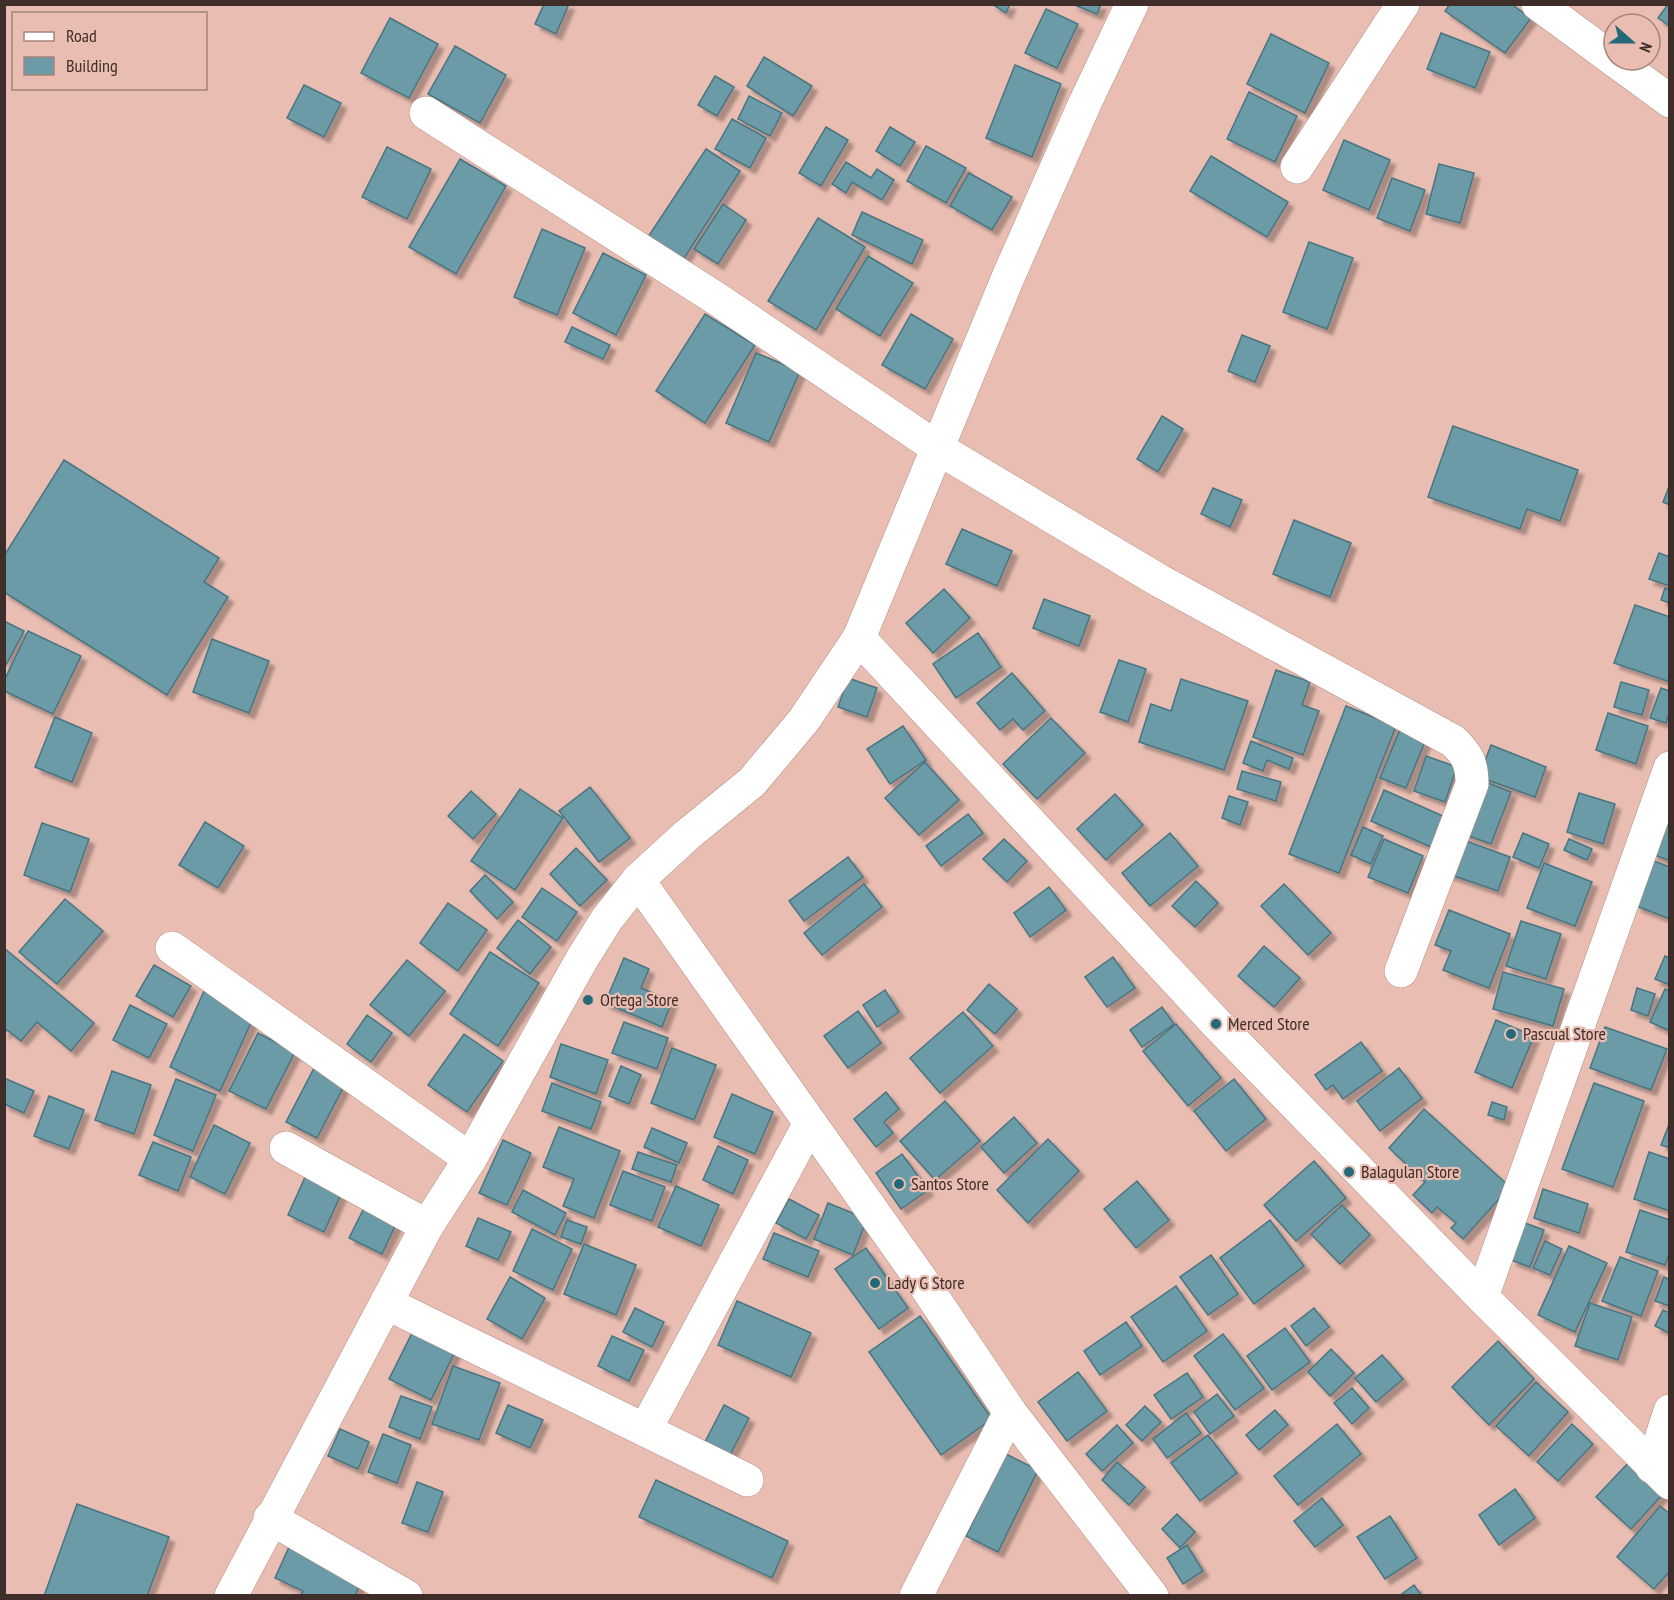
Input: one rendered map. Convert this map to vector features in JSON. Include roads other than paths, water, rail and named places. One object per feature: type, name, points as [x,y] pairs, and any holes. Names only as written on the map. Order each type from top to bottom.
[{"type":"street","points":[[231,1596],[270,1518],[428,1226],[470,1159],[582,959],[607,919],[638,880],[687,835],[752,782],[804,720],[859,638],[1019,254],[1085,103],[1132,4]]},
{"type":"street","points":[[1297,167],[1403,4]]},
{"type":"street","points":[[1538,4],[1602,51]]},
{"type":"street","points":[[1630,72],[1670,101]]},
{"type":"street","points":[[426,113],[717,299],[939,449],[1160,581],[1453,741],[1467,754],[1472,768],[1472,784],[1401,971]]},
{"type":"street","points":[[859,638],[1216,1023],[1482,1297],[1661,1475]]},
{"type":"street","points":[[1482,1297],[1670,768]]},
{"type":"street","points":[[638,880],[920,1278],[1010,1412],[1152,1596]]},
{"type":"street","points":[[172,948],[470,1159]]},
{"type":"street","points":[[645,1430],[810,1123]]},
{"type":"street","points":[[286,1149],[428,1226]]},
{"type":"street","points":[[386,1303],[747,1480]]},
{"type":"street","points":[[1661,1475],[1670,1411]]},
{"type":"street","points":[[916,1596],[1010,1412]]},
{"type":"street","points":[[270,1518],[406,1596]]},
{"type":"place","name":"Ortega Store","points":[[588,1000]]},
{"type":"place","name":"Merced Store","points":[[1216,1024]]},
{"type":"place","name":"Pascual Store","points":[[1511,1034]]},
{"type":"place","name":"Balagulan Store","points":[[1349,1172]]},
{"type":"place","name":"Santos Store","points":[[899,1184]]},
{"type":"place","name":"Lady G Store","points":[[875,1283]]}]
